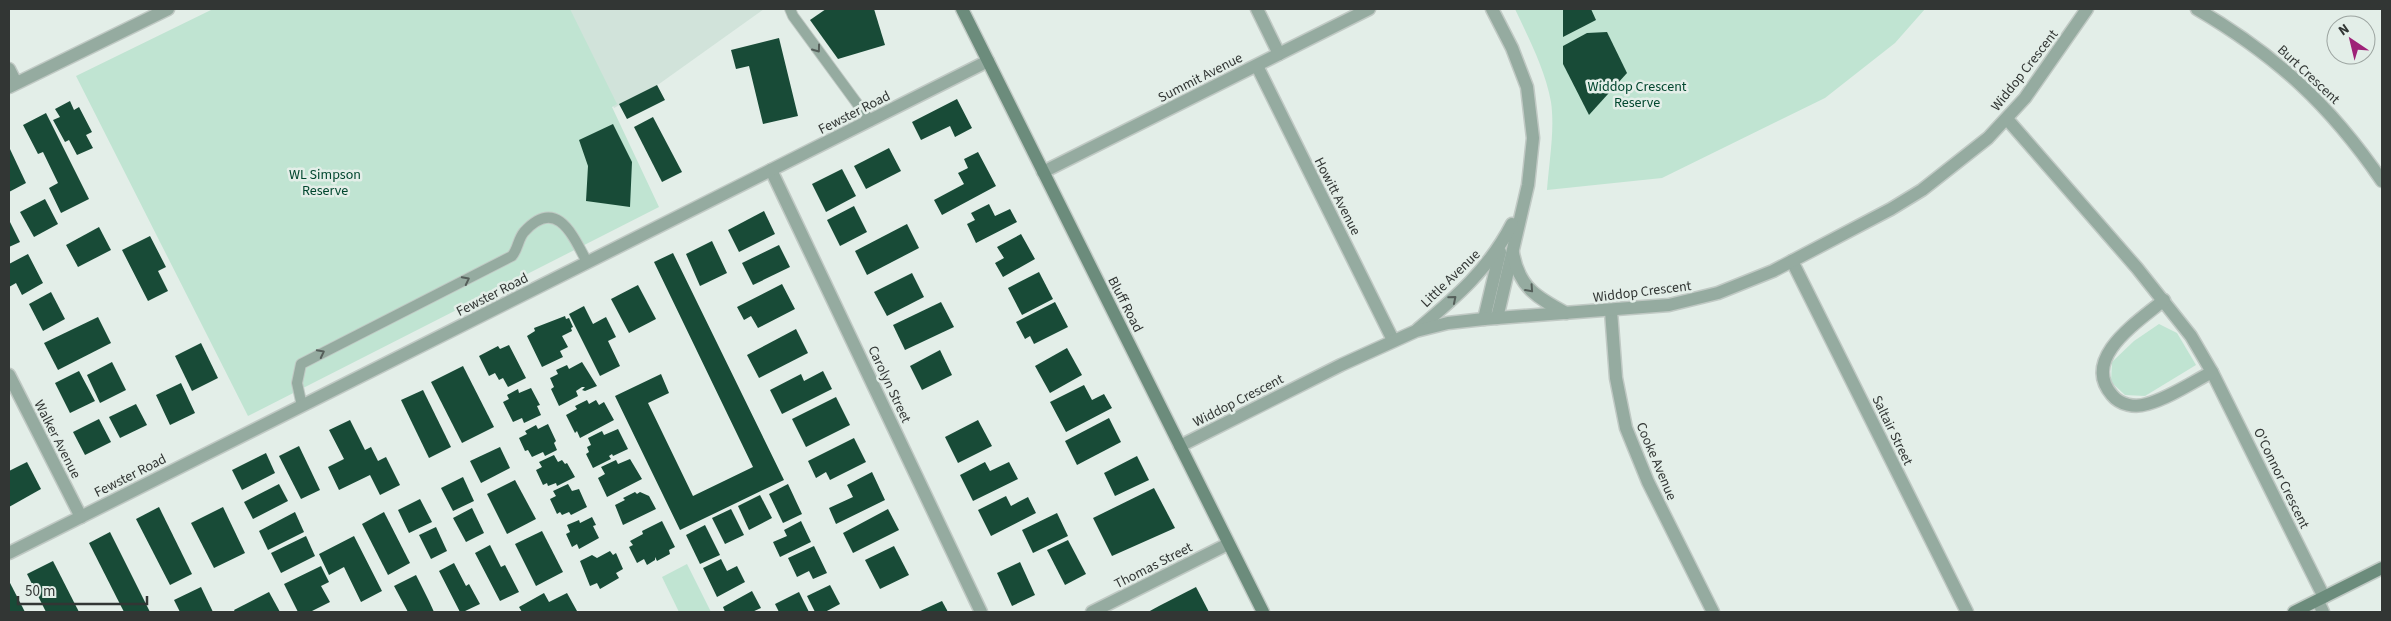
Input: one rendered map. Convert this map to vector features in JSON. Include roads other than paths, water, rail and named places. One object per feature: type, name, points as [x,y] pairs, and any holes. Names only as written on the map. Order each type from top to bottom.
[{"type":"main road","name":"Bluff Road","points":[[962,9],[1262,612]]},
{"type":"main road","points":[[2294,612],[2322,603],[2382,568]]},
{"type":"street","points":[[9,70],[12,85],[168,9]]},
{"type":"street","points":[[1257,9],[1279,54]]},
{"type":"street","name":"Summit Avenue","points":[[1044,172],[1370,9]]},
{"type":"street","name":"Little Avenue","points":[[1484,319],[1522,204],[1532,161],[1532,113],[1527,87],[1521,68],[1492,9]]},
{"type":"street","name":"Widdop Crescent","points":[[1180,446],[1394,340],[1416,331],[1448,323],[1484,319],[1612,311],[1688,302],[1749,282],[1872,220],[1916,194],[1966,155],[2007,119],[2044,73],[2087,9]]},
{"type":"street","name":"Burt Crescent","points":[[2197,9],[2258,48],[2305,87],[2349,135],[2382,181]]},
{"type":"street","name":"Fewster Road","points":[[9,553],[988,61]]},
{"type":"street","name":"Howitt Avenue","points":[[1257,66],[1394,340]]},
{"type":"street","name":"O'Connor Crescent","points":[[2007,119],[2164,300],[2191,336],[2212,372],[2322,603]]},
{"type":"street","name":"Carolyn Street","points":[[772,170],[982,612]]},
{"type":"street","name":"Little Avenue","points":[[1507,247],[1530,292],[1567,314]]},
{"type":"street","name":"Little Avenue","points":[[1497,318],[1507,247]]},
{"type":"street","name":"Little Avenue","points":[[1416,331],[1462,292],[1507,247]]},
{"type":"street","name":"Saltair Street","points":[[1792,261],[1967,612]]},
{"type":"street","points":[[2164,300],[2109,350],[2102,370],[2104,383],[2110,393],[2119,402],[2126,404],[2148,404],[2212,372]]},
{"type":"street","name":"Cooke Avenue","points":[[1612,311],[1617,385],[1626,428],[1648,482],[1713,612]]},
{"type":"street","name":"Walker Avenue","points":[[9,375],[81,517]]},
{"type":"street","name":"Thomas Street","points":[[1092,612],[1228,544]]},
{"type":"lane","points":[[790,9],[793,16],[870,121]]},
{"type":"lane","points":[[302,406],[297,383],[301,364],[512,256],[517,250],[523,233],[539,221],[550,217],[560,220],[568,228],[588,262]]},
{"type":"park label","name":"Widdop Crescent Reserve","points":[[1637,94]]},
{"type":"park label","name":"WL Simpson Reserve","points":[[325,182]]}]
